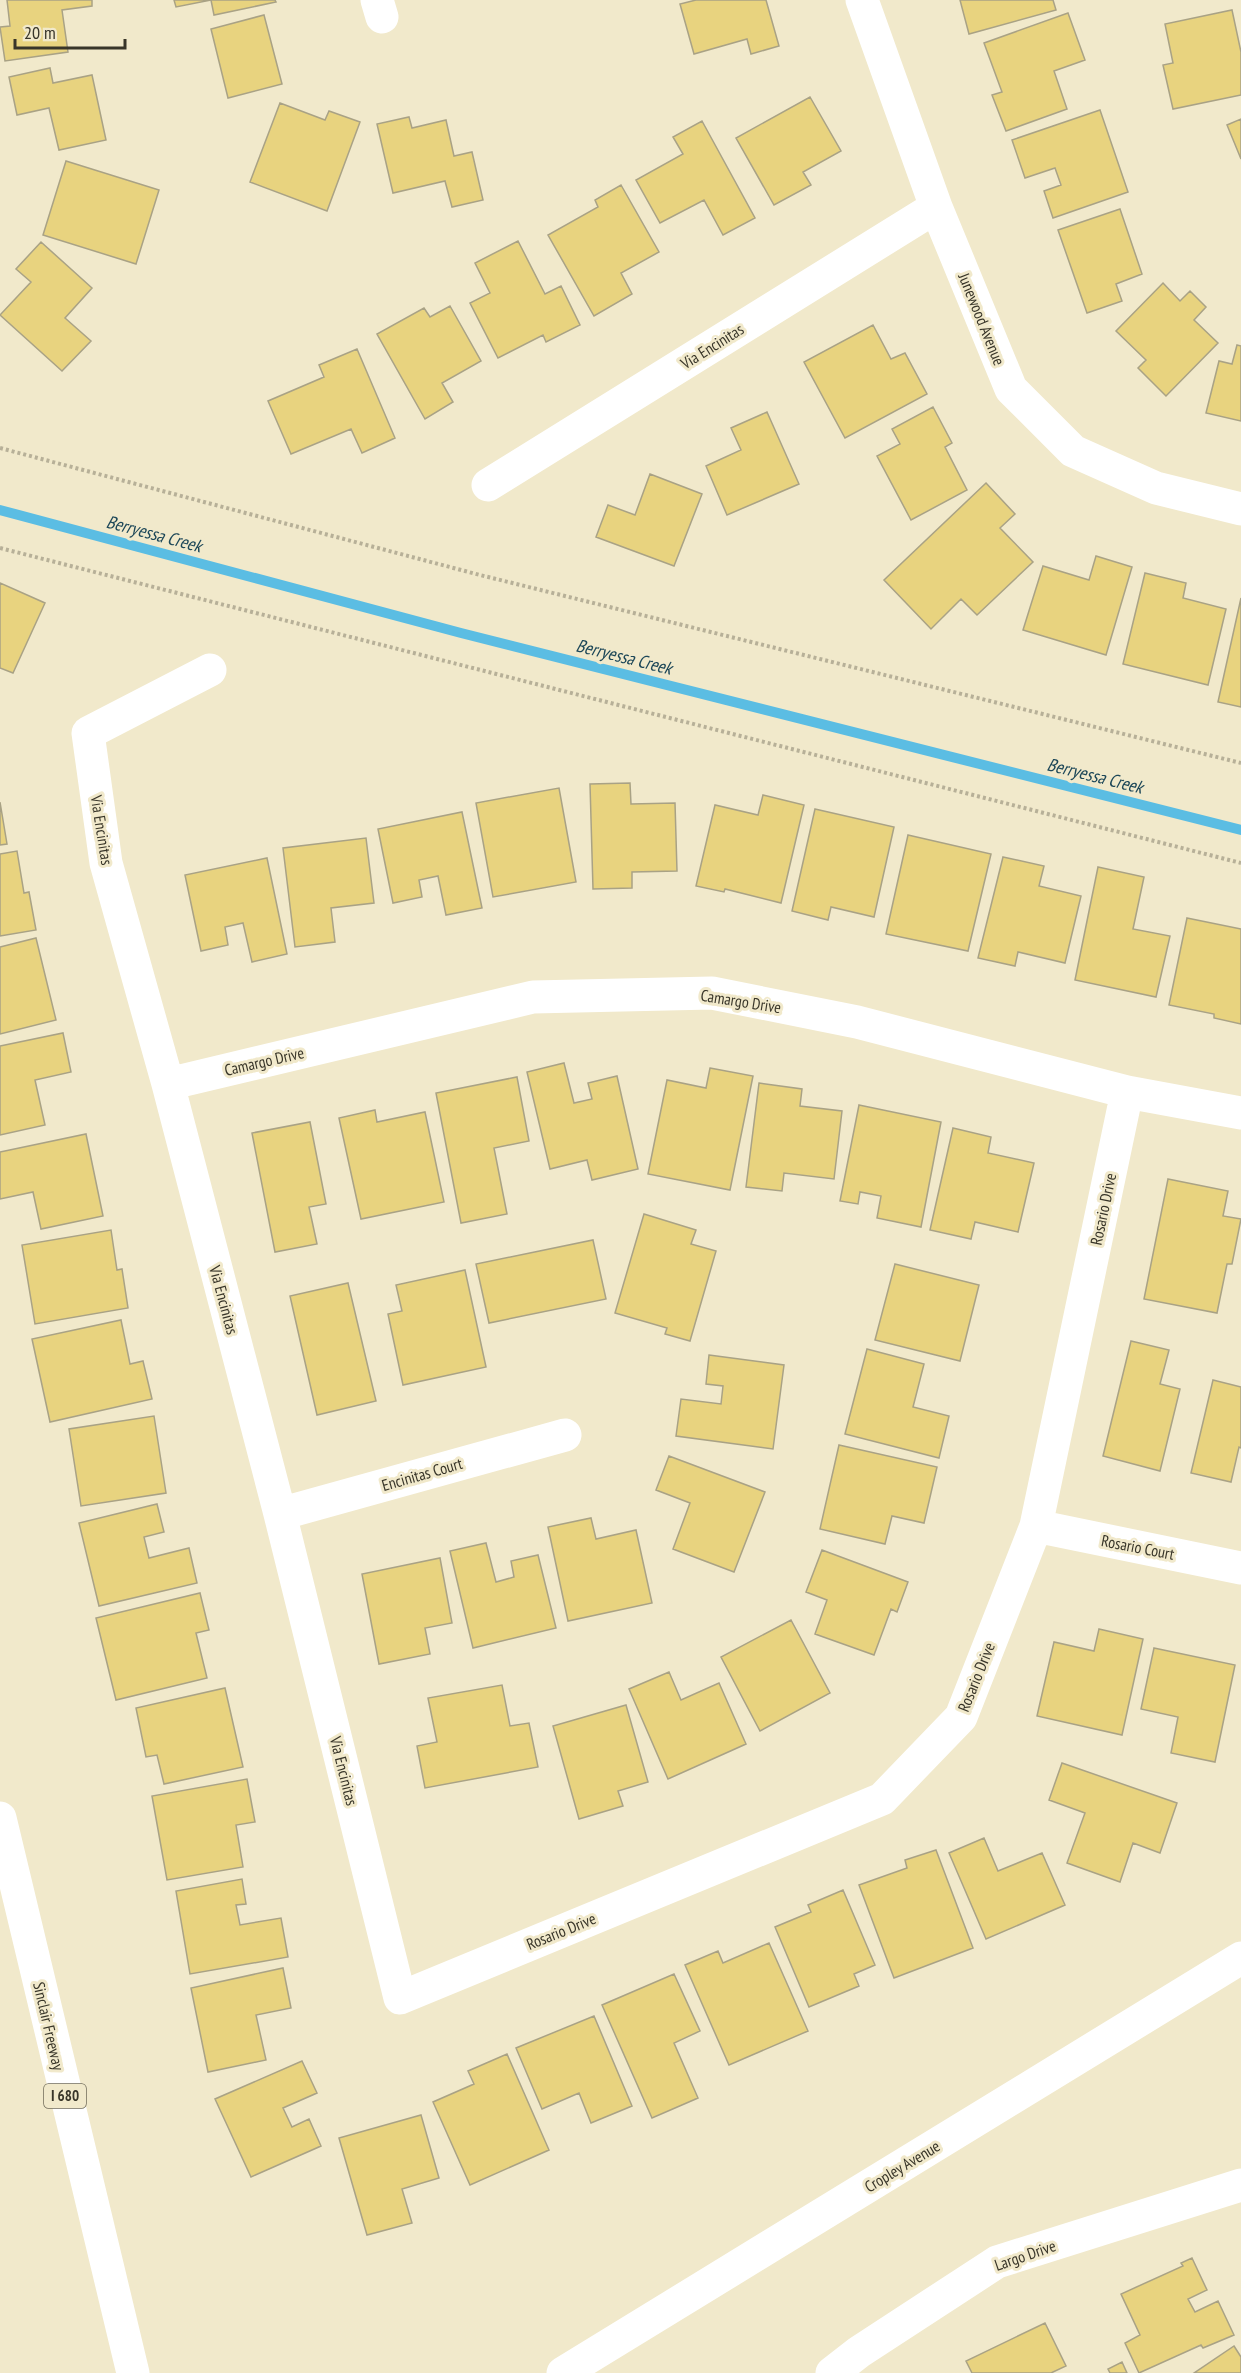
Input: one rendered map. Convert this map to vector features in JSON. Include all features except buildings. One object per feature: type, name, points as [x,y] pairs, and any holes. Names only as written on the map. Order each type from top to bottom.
[{"type":"main road","name":"Junewood Avenue","points":[[862,0],[936,207],[1011,389],[1073,452],[1156,488],[1241,509]]},
{"type":"main road","name":"Via Encinitas","points":[[488,485],[936,207]]},
{"type":"main road","name":"Via Encinitas","points":[[210,670],[88,734],[106,863],[168,1084],[280,1514],[400,1998]]},
{"type":"main road","name":"Camargo Drive","points":[[168,1084],[533,997],[712,993],[857,1022],[1127,1092],[1241,1113]]},
{"type":"main road","name":"Rosario Drive","points":[[400,1998],[882,1799],[961,1717],[1036,1526],[1127,1092]]},
{"type":"main road","name":"Encinitas Court","points":[[280,1514],[565,1435]]},
{"type":"main road","name":"Rosario Court","points":[[1036,1526],[1241,1568]]},
{"type":"main road","name":"Sinclair Freeway","points":[[0,1818],[133,2373]]},
{"type":"main road","name":"Cropley Avenue","points":[[563,2373],[1241,1958]]},
{"type":"main road","name":"Largo Drive","points":[[832,2373],[866,2362],[997,2262],[1241,2185]]},
{"type":"path","points":[[0,448],[480,574],[1241,763]]},
{"type":"path","points":[[0,548],[1241,863]]},
{"type":"waterway","name":"Berryessa Creek","points":[[0,510],[461,633],[1241,830]]}]
